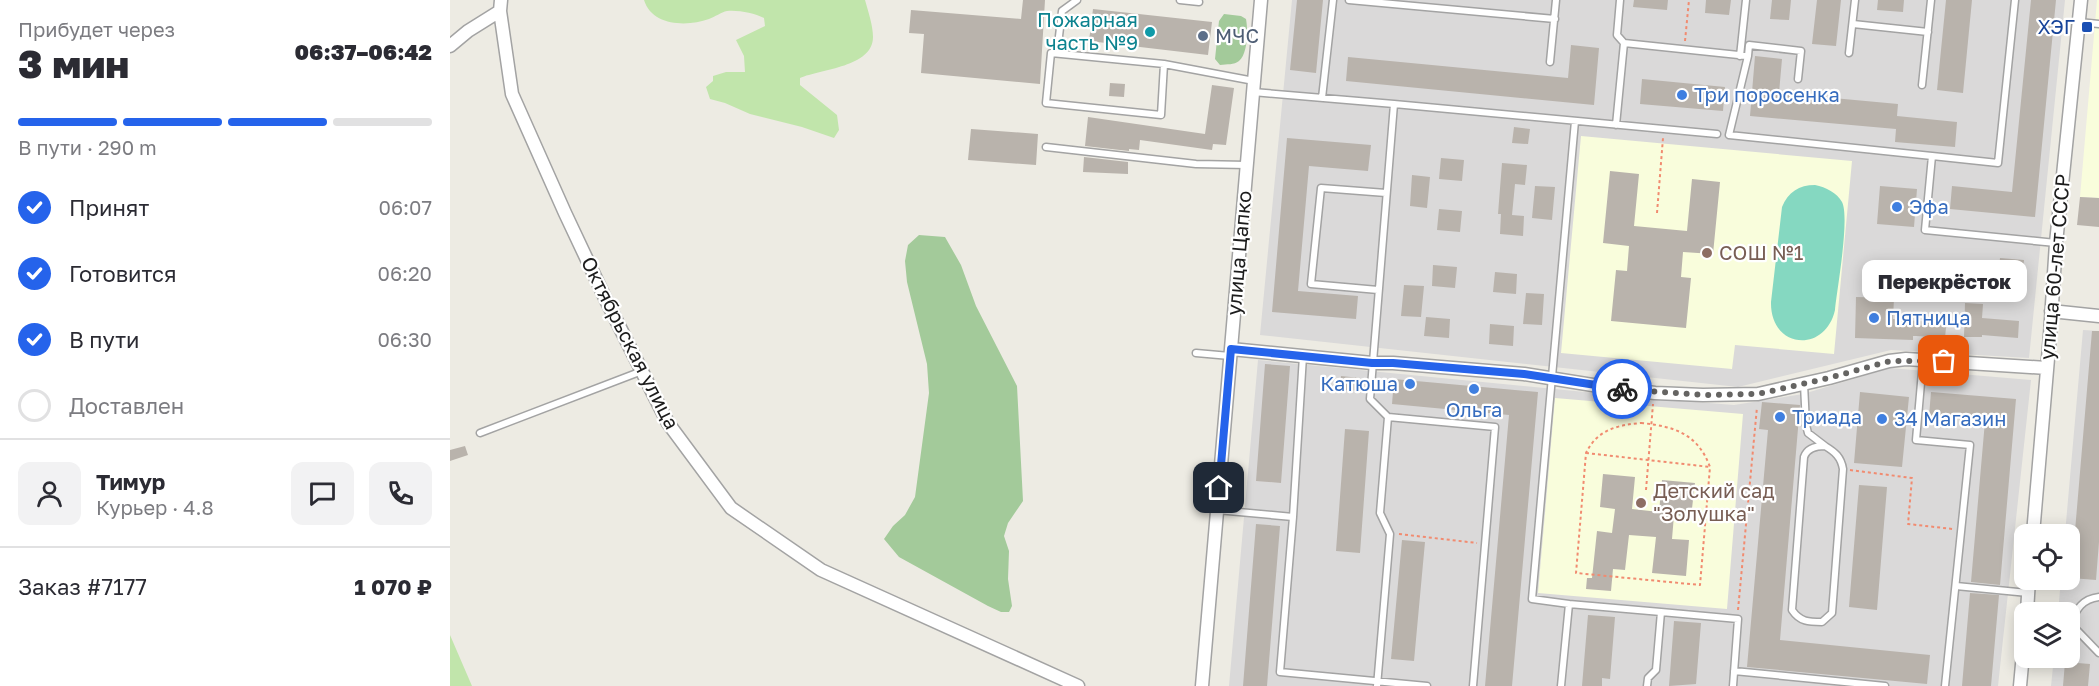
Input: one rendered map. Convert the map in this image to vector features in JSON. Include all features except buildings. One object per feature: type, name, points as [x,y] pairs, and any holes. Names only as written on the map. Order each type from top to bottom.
[{"type":"street","name":"улица Цапко","points":[[1202,686],[1261,0]]},
{"type":"street","name":"улица 60-лет СССР","points":[[2034,524],[2056,243],[2081,0]]},
{"type":"street","points":[[450,46],[501,5]]},
{"type":"street","name":"Октябрьская улица","points":[[501,5],[512,94],[606,300],[668,423],[730,508],[821,570],[1078,686]]},
{"type":"street","points":[[2051,311],[2099,316]]},
{"type":"street","points":[[1231,352],[1524,374],[1656,393],[1703,395],[1758,394],[1890,361],[1923,360],[2047,368]]},
{"type":"street","points":[[2028,590],[2028,602]]},
{"type":"street","points":[[2020,686],[2022,668]]},
{"type":"lane","points":[[1057,53],[1062,11],[1077,0]]},
{"type":"lane","points":[[1180,0],[1199,2]]},
{"type":"lane","points":[[1322,98],[1333,0]]},
{"type":"lane","points":[[1349,0],[1554,19]]},
{"type":"lane","points":[[1550,62],[1556,0]]},
{"type":"lane","points":[[1620,0],[1617,35],[1624,43],[1748,56]]},
{"type":"lane","points":[[1740,56],[1746,0]]},
{"type":"lane","points":[[1849,53],[1855,0]]},
{"type":"lane","points":[[1922,85],[1931,0]]},
{"type":"lane","points":[[1798,79],[1801,51],[1749,45],[1729,135],[1998,163],[2015,0]]},
{"type":"lane","points":[[2079,22],[2099,24]]},
{"type":"lane","points":[[1853,24],[1928,32]]},
{"type":"lane","points":[[1616,125],[1624,43]]},
{"type":"lane","points":[[1164,64],[1161,115],[1046,103],[1051,53],[1057,53],[1164,64],[1253,86],[1322,98],[1717,134]]},
{"type":"lane","points":[[1394,104],[1370,399],[1388,417],[1495,427],[1473,686]]},
{"type":"lane","points":[[1575,121],[1532,599],[1738,619],[1733,686]]},
{"type":"lane","points":[[1046,147],[1196,164],[1247,165]]},
{"type":"lane","points":[[1932,156],[1925,230],[2056,243]]},
{"type":"lane","points":[[1378,290],[1311,284],[1320,188],[1386,193]]},
{"type":"lane","points":[[1196,353],[1231,352]]},
{"type":"lane","points":[[1303,356],[1280,672],[1377,684],[1427,686]]},
{"type":"lane","points":[[1923,360],[1916,440],[1970,445],[1946,686]]},
{"type":"lane","points":[[480,433],[642,372]]},
{"type":"lane","points":[[1804,383],[1808,433],[1834,452],[1842,460],[1843,469],[1832,613],[1822,622],[1803,621],[1792,610],[1804,457],[1805,453],[1814,447],[1825,446]]},
{"type":"lane","points":[[1377,684],[1390,534],[1380,513],[1388,417]]},
{"type":"lane","points":[[1217,510],[1293,517]]},
{"type":"lane","points":[[1956,586],[2028,593]]},
{"type":"lane","points":[[2080,605],[2089,598],[2099,597]]},
{"type":"lane","points":[[1561,686],[1569,604]]},
{"type":"lane","points":[[1647,686],[1648,678],[1656,670],[1661,612]]},
{"type":"lane","points":[[2080,633],[2099,653]]},
{"type":"lane","points":[[1734,671],[1885,686]]},
{"type":"path","points":[[1684,50],[1689,0]]},
{"type":"path","points":[[1657,213],[1664,129]]},
{"type":"path","points":[[1646,490],[1656,393]]},
{"type":"path","points":[[1738,619],[1758,394]]},
{"type":"path","points":[[1652,424],[1672,429],[1692,438],[1704,451],[1710,467],[1700,585],[1576,573],[1586,453],[1600,434],[1609,430],[1619,426],[1652,424]]},
{"type":"path","points":[[1586,453],[1710,467]]},
{"type":"path","points":[[1843,469],[1912,478],[1908,524],[1962,530]]},
{"type":"path","points":[[1390,534],[1486,544]]},
{"type":"shaded area","points":[[1292,0],[2065,0],[2029,358],[1891,350],[1738,387],[1260,335]]},
{"type":"shaded area","points":[[2097,0],[2099,0],[2099,198],[2080,197]]},
{"type":"shaded area","name":"СОШ №1","points":[[1581,136],[1852,161],[1834,354],[1735,345],[1732,369],[1561,353]]},
{"type":"shaded area","points":[[2083,330],[2099,331],[2099,686],[2051,686],[2053,668],[2080,668],[2080,602],[2059,602],[2060,590],[2080,590],[2080,524],[2066,524]]},
{"type":"shaded area","points":[[1258,360],[1734,405],[1803,394],[1890,368],[2031,380],[1998,686],[1229,686]]},
{"type":"shaded area","name":"Детский сад \"Золушка\"","points":[[1555,398],[1743,414],[1727,609],[1538,593]]},
{"type":"green space","points":[[644,0],[865,0],[873,37],[871,47],[865,55],[844,65],[800,78],[800,85],[837,115],[839,130],[834,138],[750,114],[710,99],[706,87],[713,81],[713,76],[726,72],[745,72],[744,56],[736,40],[765,26],[764,18],[746,12],[727,11],[700,22],[671,22],[654,15]]},
{"type":"green space","points":[[1224,14],[1241,16],[1246,19],[1247,41],[1239,61],[1220,65],[1215,59],[1219,21]]},
{"type":"green space","points":[[1815,185],[1831,191],[1842,202],[1845,223],[1842,254],[1835,310],[1829,324],[1821,334],[1810,339],[1799,340],[1788,337],[1779,329],[1773,318],[1771,302],[1782,207],[1787,197],[1795,190]]},
{"type":"green space","points":[[919,235],[945,237],[961,265],[976,306],[1017,386],[1023,501],[1008,523],[1004,536],[1009,551],[1008,579],[1012,606],[1009,612],[1001,612],[988,606],[899,557],[884,539],[905,515],[915,497],[929,393],[927,364],[907,282],[905,261],[908,245]]},
{"type":"green space","points":[[450,635],[472,686],[450,686]]},
{"type":"way so far","points":[[1622,389],[1703,395],[1758,394],[1890,361],[1906,359],[1944,361]]},
{"type":"place","name":"ХЭГ","points":[[2087,27]]},
{"type":"place","name":"Пожарная часть №9","points":[[1150,32]]},
{"type":"place","name":"МЧС","points":[[1203,36]]},
{"type":"place","name":"Три поросенка","points":[[1682,95]]},
{"type":"place","name":"Эфа","points":[[1897,207]]},
{"type":"place","name":"СОШ №1","points":[[1707,253]]},
{"type":"place","name":"Пятница","points":[[1874,318]]},
{"type":"place","name":"Перекрёсток","points":[[1944,361]]},
{"type":"place","name":"Катюша","points":[[1410,384]]},
{"type":"place","name":"Ольга","points":[[1474,389]]},
{"type":"place","name":"Триада","points":[[1780,417]]},
{"type":"place","name":"34 Магазин","points":[[1882,419]]},
{"type":"place","name":"Детский сад \"Золушка\"","points":[[1641,503]]},
{"type":"route","points":[[1219,488],[1231,349],[1372,363],[1524,374],[1622,389]]}]
